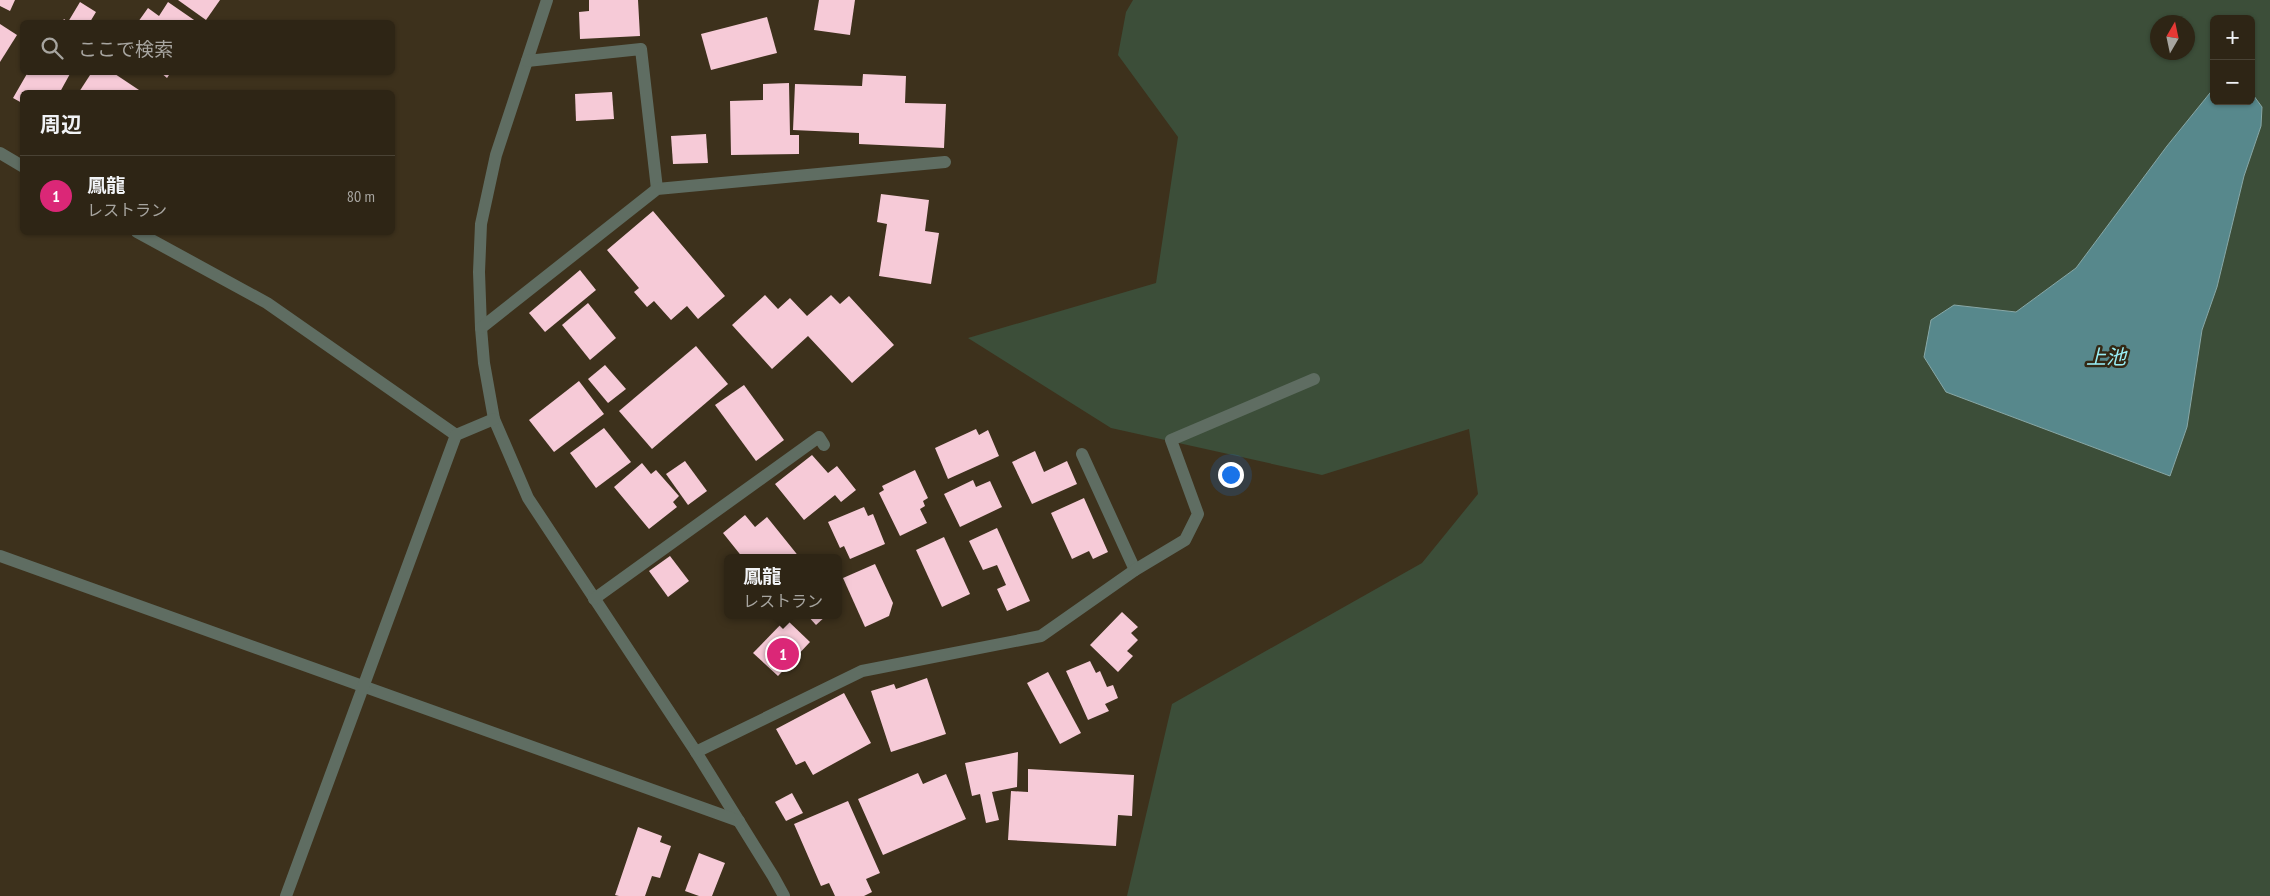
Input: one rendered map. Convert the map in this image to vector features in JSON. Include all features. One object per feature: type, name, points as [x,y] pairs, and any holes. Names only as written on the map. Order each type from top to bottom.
[{"type":"street","points":[[547,0],[496,155],[482,224],[479,272],[481,328],[484,363],[494,419],[528,498],[696,752],[784,896]]},
{"type":"street","points":[[527,61],[641,49],[657,188]]},
{"type":"street","points":[[0,153],[20,165]]},
{"type":"street","points":[[481,328],[657,188],[945,162]]},
{"type":"street","points":[[143,235],[268,303],[456,435]]},
{"type":"street","points":[[696,752],[862,672],[1041,636],[1136,570],[1185,540],[1198,514],[1170,440],[1314,379]]},
{"type":"street","points":[[286,896],[456,435],[494,419]]},
{"type":"street","points":[[594,598],[819,437],[824,445]]},
{"type":"street","points":[[1082,454],[1136,570]]},
{"type":"street","points":[[0,556],[739,821]]},
{"type":"green space","points":[[1133,0],[2270,0],[2270,896],[1127,896],[1172,704],[1422,563],[1478,494],[1469,429],[1322,475],[1111,428],[968,338],[1156,283],[1178,137],[1118,55],[1126,12]],"holes":[[[2210,15],[2255,15],[2255,97],[2262,107],[2261,126],[2244,176],[2217,287],[2202,330],[2187,427],[2170,476],[1946,392],[1954,305],[2016,312],[2076,268],[2167,146],[2210,93]]]},
{"type":"water","name":"上池","points":[[2210,93],[2210,105],[2255,105],[2255,97],[2262,107],[2261,126],[2244,176],[2217,287],[2202,330],[2187,427],[2170,476],[1946,392],[1924,357],[1931,320],[1954,305],[2016,312],[2076,268],[2167,146]]},
{"type":"building","points":[[0,0],[15,0],[10,11],[0,6]]},
{"type":"building","points":[[178,0],[220,0],[206,20]]},
{"type":"building","points":[[589,0],[638,0],[640,36],[580,39],[579,12],[589,11]]},
{"type":"building","points":[[819,0],[855,0],[850,35],[814,30]]},
{"type":"building","points":[[80,2],[96,12],[91,20],[69,20]]},
{"type":"building","points":[[168,2],[194,20],[139,20],[148,8],[159,16]]},
{"type":"building","points":[[767,17],[777,53],[711,70],[701,34]]},
{"type":"building","points":[[0,24],[17,35],[0,62]]},
{"type":"building","points":[[863,74],[906,76],[905,103],[946,104],[944,148],[859,144],[859,133],[793,130],[795,84],[862,86]]},
{"type":"building","points":[[26,75],[69,75],[61,90],[20,90],[20,102],[13,98]]},
{"type":"building","points":[[90,75],[116,75],[139,90],[80,90]]},
{"type":"building","points":[[789,83],[790,135],[799,135],[799,154],[731,155],[730,101],[763,100],[763,84]]},
{"type":"building","points":[[612,92],[614,119],[576,121],[575,94]]},
{"type":"building","points":[[706,134],[708,163],[673,164],[671,136]]},
{"type":"building","points":[[881,194],[929,200],[925,231],[939,233],[931,284],[879,276],[887,224],[877,222]]},
{"type":"building","points":[[653,211],[725,296],[698,319],[687,306],[671,320],[654,301],[647,307],[634,292],[639,288],[607,250]]},
{"type":"building","points":[[580,270],[596,290],[545,332],[529,313]]},
{"type":"building","points":[[765,295],[778,309],[790,298],[807,316],[831,295],[840,304],[849,296],[894,345],[852,383],[808,336],[772,369],[732,325]]},
{"type":"building","points":[[588,303],[616,338],[590,360],[562,325]]},
{"type":"building","points":[[696,346],[728,384],[652,449],[619,411]]},
{"type":"building","points":[[605,365],[626,389],[608,403],[588,379]]},
{"type":"building","points":[[579,381],[604,414],[554,452],[529,420]]},
{"type":"building","points":[[744,385],[784,440],[756,461],[715,405]]},
{"type":"building","points":[[604,428],[631,462],[596,488],[570,453]]},
{"type":"building","points":[[976,429],[979,435],[988,430],[999,456],[948,479],[935,448]]},
{"type":"building","points":[[1035,451],[1044,472],[1067,461],[1077,484],[1032,504],[1012,462]]},
{"type":"building","points":[[812,455],[828,473],[837,466],[856,490],[841,502],[835,495],[804,520],[775,484]]},
{"type":"building","points":[[685,461],[707,491],[688,505],[666,474]]},
{"type":"building","points":[[642,463],[651,474],[656,470],[679,496],[673,502],[677,507],[649,529],[614,487]]},
{"type":"building","points":[[915,470],[928,498],[923,501],[925,506],[920,509],[927,523],[900,536],[879,493],[884,490],[882,486]]},
{"type":"building","points":[[973,480],[976,487],[990,481],[1002,507],[960,527],[944,494]]},
{"type":"building","points":[[1084,498],[1108,552],[1093,559],[1089,551],[1072,559],[1051,513]]},
{"type":"building","points":[[864,507],[868,516],[873,514],[885,544],[850,559],[844,546],[840,548],[828,522]]},
{"type":"building","points":[[745,515],[755,527],[767,517],[797,554],[740,554],[723,533]]},
{"type":"building","points":[[997,528],[1030,601],[1007,611],[997,589],[1006,585],[997,565],[983,570],[969,541]]},
{"type":"building","points":[[944,537],[970,594],[942,607],[916,550]]},
{"type":"building","points":[[670,556],[689,581],[668,597],[649,571]]},
{"type":"building","points":[[875,564],[893,603],[889,616],[865,627],[843,578]]},
{"type":"building","points":[[1122,612],[1138,627],[1131,633],[1138,640],[1127,651],[1133,656],[1118,672],[1090,645]]},
{"type":"building","points":[[786,619],[810,642],[778,676],[753,653]]},
{"type":"building","points":[[811,619],[823,619],[816,625]]},
{"type":"building","points":[[1090,661],[1096,673],[1100,671],[1107,687],[1113,685],[1118,698],[1105,704],[1109,711],[1088,720],[1066,671]]},
{"type":"building","points":[[1048,672],[1081,733],[1060,744],[1027,683]]},
{"type":"building","points":[[927,678],[946,734],[891,752],[871,691],[894,684],[896,689]]},
{"type":"building","points":[[844,693],[871,743],[813,775],[805,761],[796,765],[776,729]]},
{"type":"building","points":[[1018,752],[1017,787],[992,792],[999,820],[986,823],[980,794],[972,796],[965,763]]},
{"type":"building","points":[[1028,769],[1134,775],[1132,816],[1118,815],[1116,846],[1008,840],[1011,791],[1028,792]]},
{"type":"building","points":[[918,773],[923,784],[946,774],[966,819],[883,855],[858,799]]},
{"type":"building","points":[[792,793],[803,813],[786,821],[775,802]]},
{"type":"building","points":[[848,801],[880,873],[866,879],[872,892],[864,896],[835,896],[829,883],[821,886],[794,824]]},
{"type":"building","points":[[638,827],[662,836],[660,842],[671,846],[660,878],[652,876],[645,896],[615,895]]},
{"type":"building","points":[[699,853],[725,863],[712,896],[699,896],[685,891]]},
{"type":"place","name":"鳳龍","points":[[783,654]]}]
